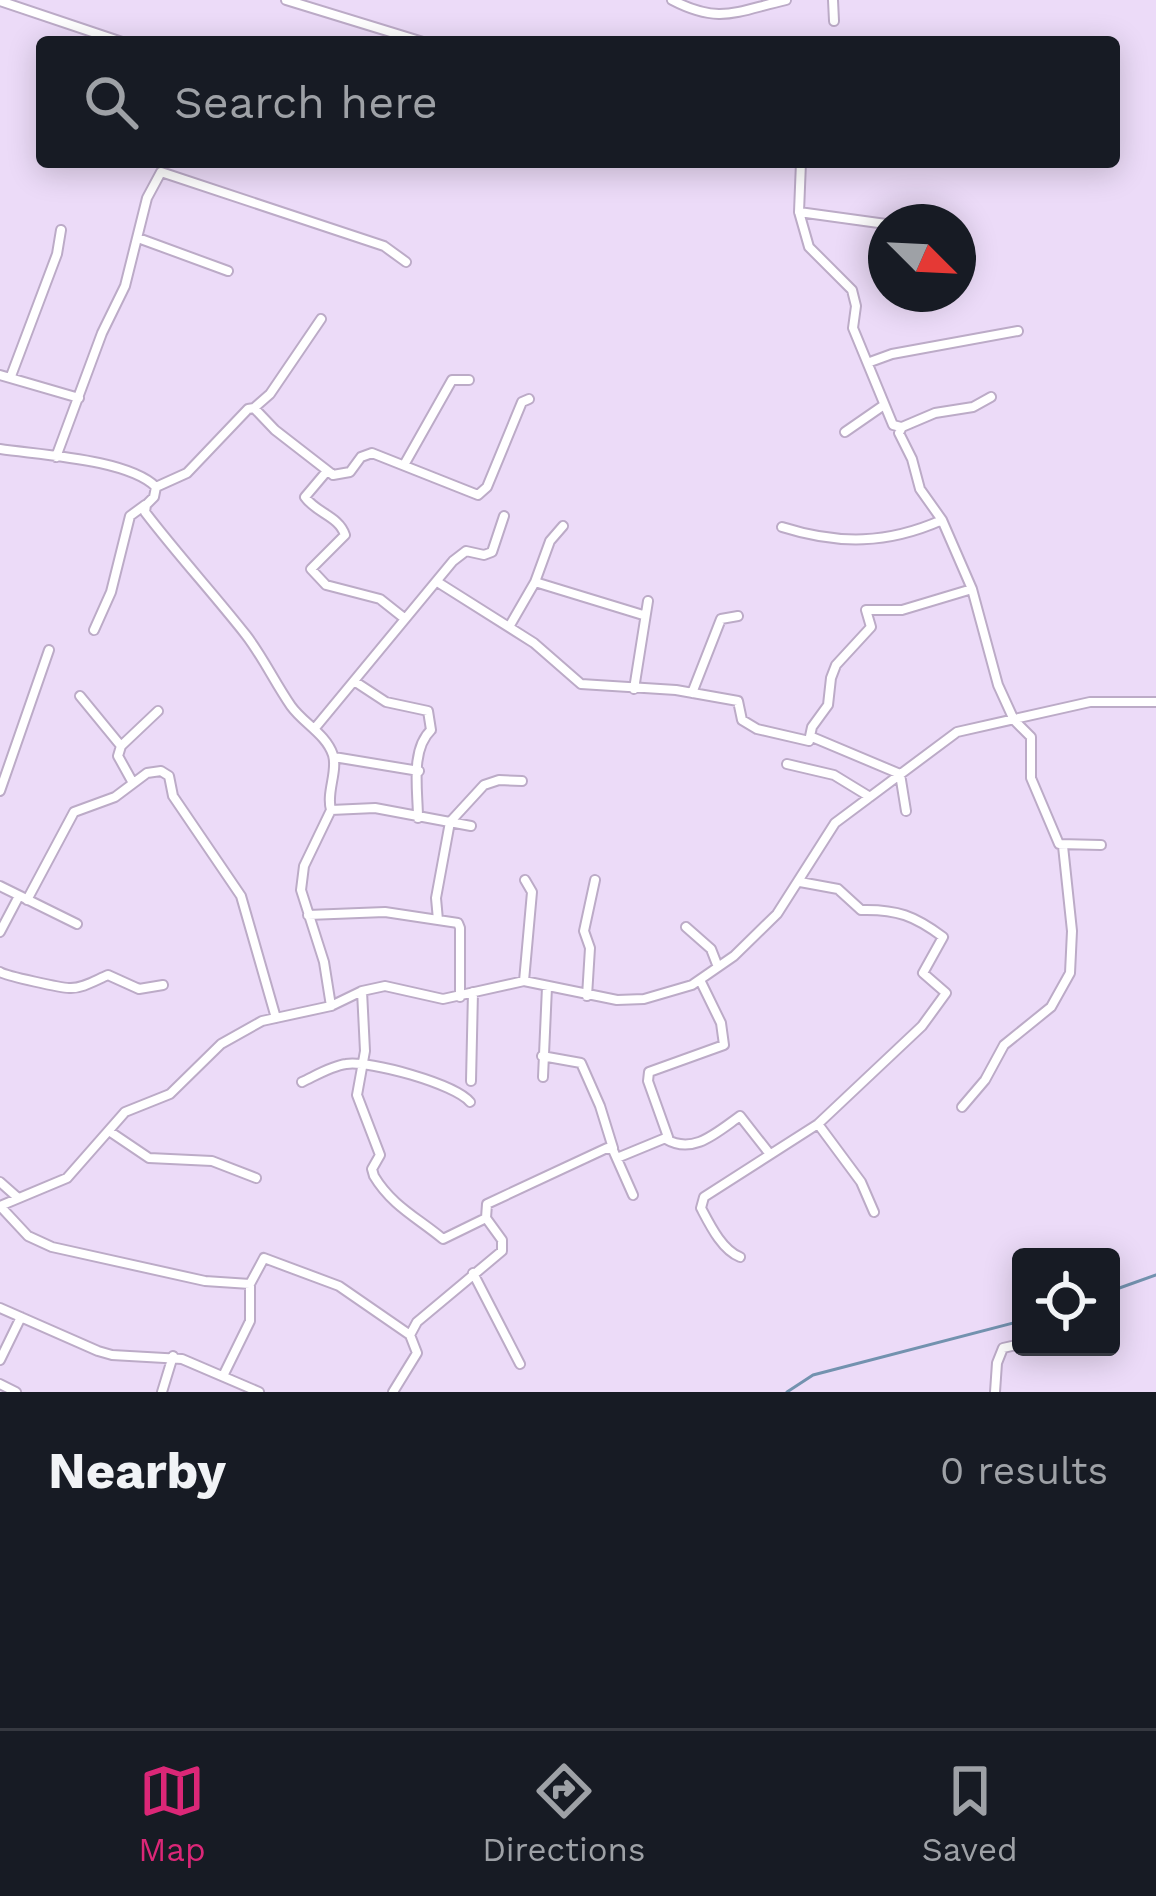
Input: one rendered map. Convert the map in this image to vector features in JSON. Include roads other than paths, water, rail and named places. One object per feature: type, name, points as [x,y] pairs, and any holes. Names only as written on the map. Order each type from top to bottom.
[{"type":"street","points":[[286,0],[403,36]]},
{"type":"street","points":[[672,0],[694,12],[718,16],[786,0]]},
{"type":"street","points":[[833,0],[834,21]]},
{"type":"street","points":[[0,2],[104,36]]},
{"type":"street","points":[[56,457],[102,333],[125,286],[147,198],[162,168]]},
{"type":"street","points":[[166,168],[384,246],[406,262]]},
{"type":"street","points":[[801,168],[799,212],[809,247],[852,290],[853,328],[893,424],[902,427]]},
{"type":"street","points":[[799,212],[868,222]]},
{"type":"street","points":[[11,376],[57,254],[61,230]]},
{"type":"street","points":[[138,238],[228,271]]},
{"type":"street","points":[[156,488],[187,473],[248,409],[270,394],[321,319]]},
{"type":"street","points":[[870,362],[1018,331]]},
{"type":"street","points":[[0,375],[79,398]]},
{"type":"street","points":[[404,465],[452,380],[469,380]]},
{"type":"street","points":[[962,1107],[985,1080],[1004,1045],[1051,1007],[1070,973],[1072,931],[1063,846],[1031,778],[1031,737],[1014,720],[998,685],[972,589],[942,520],[916,482],[912,458],[899,433],[902,427],[935,413],[973,407],[992,397]]},
{"type":"street","points":[[254,408],[333,475],[350,472],[372,453],[478,495],[487,487],[522,403],[529,398]]},
{"type":"street","points":[[845,432],[884,405]]},
{"type":"street","points":[[0,449],[102,465],[145,478],[156,488]]},
{"type":"street","points":[[327,471],[305,497],[339,523],[345,535],[311,569],[326,585],[380,599],[404,618]]},
{"type":"street","points":[[94,630],[111,592],[130,516],[154,497],[156,488]]},
{"type":"street","points":[[146,505],[145,512],[249,638],[295,711],[315,728],[334,757],[328,795],[332,810],[304,866],[301,890],[324,962],[331,1006]]},
{"type":"street","points":[[315,728],[463,552],[492,552],[504,516]]},
{"type":"street","points":[[782,527],[866,541],[902,538],[942,520]]},
{"type":"street","points":[[509,627],[535,582],[550,541],[563,526]]},
{"type":"street","points":[[535,582],[643,615]]},
{"type":"street","points":[[439,583],[534,643],[581,684],[738,701],[742,720],[757,729],[809,741],[812,737]]},
{"type":"street","points":[[900,774],[808,735],[828,705],[830,678],[836,664],[871,627],[866,610],[902,610],[972,589]]},
{"type":"street","points":[[634,688],[648,601]]},
{"type":"street","points":[[692,693],[721,619],[738,616]]},
{"type":"street","points":[[0,791],[49,650]]},
{"type":"street","points":[[354,681],[386,702],[428,711],[431,730],[418,754],[418,818]]},
{"type":"street","points":[[80,696],[121,746]]},
{"type":"street","points":[[250,1284],[205,1281],[52,1247],[28,1236],[0,1206],[67,1178],[125,1112],[179,1088],[232,1036],[276,1018],[331,1006],[385,986],[443,999],[524,981],[586,996],[644,999],[700,980],[777,914],[835,824],[958,732],[1103,700],[1156,702]]},
{"type":"street","points":[[134,784],[118,756],[121,746],[158,711]]},
{"type":"street","points":[[334,757],[418,771]]},
{"type":"street","points":[[787,764],[834,775],[870,796]]},
{"type":"street","points":[[0,932],[74,812],[115,797],[155,770],[169,776],[173,796],[241,896],[276,1018]]},
{"type":"street","points":[[900,774],[906,812]]},
{"type":"street","points":[[438,920],[436,898],[450,822],[484,784],[522,782]]},
{"type":"street","points":[[332,810],[375,808],[471,826]]},
{"type":"street","points":[[1063,846],[1101,845]]},
{"type":"street","points":[[524,981],[532,892],[525,880]]},
{"type":"street","points":[[586,996],[590,948],[584,931],[595,880]]},
{"type":"street","points":[[740,1257],[719,1238],[701,1208],[704,1197],[818,1124],[922,1026],[946,993],[923,973],[943,937],[915,916],[898,910],[861,910],[850,895],[838,889],[800,882]]},
{"type":"street","points":[[0,886],[77,924]]},
{"type":"street","points":[[308,915],[385,912],[459,925],[460,997]]},
{"type":"street","points":[[686,927],[711,949],[718,967]]},
{"type":"street","points":[[0,972],[66,988],[108,975],[139,989],[163,985]]},
{"type":"street","points":[[408,1332],[503,1247],[486,1218],[490,1202],[602,1149],[615,1154],[666,1139],[669,1133],[647,1076],[719,1048],[725,1039],[700,980]]},
{"type":"street","points":[[543,1077],[548,987]]},
{"type":"street","points":[[362,991],[363,1065],[358,1103],[380,1152],[372,1171],[381,1188],[404,1213],[424,1221],[443,1239],[486,1218]]},
{"type":"street","points":[[471,1081],[473,992]]},
{"type":"street","points":[[542,1056],[581,1063],[633,1195]]},
{"type":"street","points":[[302,1082],[345,1064],[363,1065],[400,1070],[457,1090],[470,1102]]},
{"type":"street","points":[[666,1139],[685,1147],[707,1139],[740,1116],[769,1153]]},
{"type":"street","points":[[818,1124],[861,1182],[874,1212]]},
{"type":"street","points":[[110,1131],[149,1158],[212,1161],[256,1178]]},
{"type":"street","points":[[0,1182],[17,1198]]},
{"type":"street","points":[[223,1376],[250,1321],[250,1284],[264,1258],[339,1286],[408,1332],[417,1352],[393,1392]]},
{"type":"street","points":[[472,1274],[520,1364]]},
{"type":"street","points":[[0,1308],[112,1355],[173,1356],[257,1392]]},
{"type":"street","points":[[0,1360],[22,1317]]},
{"type":"street","points":[[995,1392],[997,1363],[1003,1348],[1012,1346]]},
{"type":"street","points":[[162,1392],[173,1356]]},
{"type":"street","points":[[0,1384],[16,1392]]},
{"type":"waterway","points":[[1120,1288],[1156,1275]]},
{"type":"waterway","points":[[787,1392],[813,1375],[1012,1323]]}]
